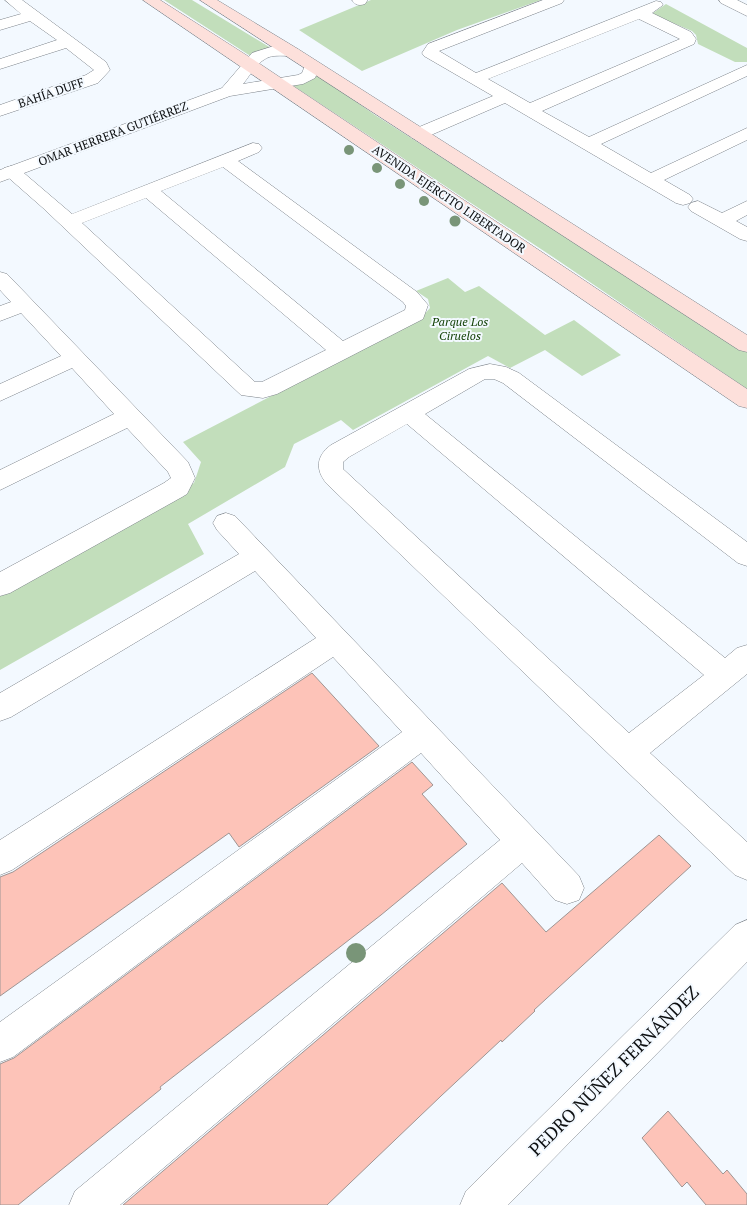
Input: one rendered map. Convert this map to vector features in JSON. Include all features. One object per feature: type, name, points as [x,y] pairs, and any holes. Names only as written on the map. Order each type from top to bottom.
[{"type":"main road","name":"AVENIDA EJÉRCITO LIBERTADOR","points":[[150,0],[251,65],[747,400]]},
{"type":"main road","points":[[207,0],[292,52],[747,346]]},
{"type":"street","points":[[12,0],[68,42]]},
{"type":"street","points":[[557,0],[431,49],[430,53],[747,235]]},
{"type":"street","points":[[474,79],[640,13],[655,6],[655,2],[652,0]]},
{"type":"street","points":[[726,0],[747,11]]},
{"type":"street","points":[[529,110],[688,42],[685,35],[640,13]]},
{"type":"street","points":[[0,25],[32,15]]},
{"type":"street","points":[[0,64],[68,42]]},
{"type":"street","name":"BAHÍA DUFF","points":[[0,111],[92,79],[101,73],[100,66],[68,42]]},
{"type":"street","name":"OMAR HERRERA GUTIÉRREZ","points":[[226,92],[257,56],[279,51],[292,52]]},
{"type":"street","name":"OMAR HERRERA GUTIÉRREZ","points":[[6,174],[226,92],[275,83],[294,82],[309,75],[312,66]]},
{"type":"street","points":[[588,144],[747,70]]},
{"type":"street","points":[[418,134],[505,97]]},
{"type":"street","points":[[650,180],[747,132]]},
{"type":"street","points":[[68,222],[253,148]]},
{"type":"street","points":[[6,174],[68,222],[249,389],[263,390],[269,388],[410,318],[417,309],[414,301],[224,160]]},
{"type":"street","points":[[148,190],[342,352]]},
{"type":"street","points":[[722,221],[747,206]]},
{"type":"street","points":[[0,278],[179,468],[183,478],[181,483],[173,490],[0,585]]},
{"type":"street","points":[[0,314],[24,304]]},
{"type":"street","points":[[0,393],[75,358]]},
{"type":"street","points":[[747,556],[505,374],[493,371],[482,372],[409,413],[335,455],[330,463],[332,474],[747,864]]},
{"type":"street","points":[[409,413],[736,666],[628,752]]},
{"type":"street","points":[[0,481],[130,416]]},
{"type":"street","points":[[226,523],[567,888]]},
{"type":"street","points":[[0,708],[257,557]]},
{"type":"street","points":[[0,859],[335,640]]},
{"type":"street","points":[[0,1044],[423,734]]},
{"type":"street","points":[[89,1205],[524,841]]},
{"type":"street","name":"PEDRO NÚÑEZ FERNÁNDEZ","points":[[480,1205],[747,936]]},
{"type":"green space","points":[[164,0],[192,0],[271,48],[252,57]]},
{"type":"green space","points":[[371,0],[541,0],[457,30],[362,71],[299,30]]},
{"type":"green space","points":[[666,4],[747,48],[747,62],[735,62],[698,44],[696,35],[692,31],[654,15],[653,13]]},
{"type":"green space","points":[[318,75],[375,115],[747,352],[747,389],[553,257],[292,85],[311,80]]},
{"type":"green space","name":"Parque Los Ciruelos","points":[[448,278],[465,292],[479,286],[545,335],[574,320],[621,355],[582,376],[545,350],[510,368],[488,356],[353,430],[341,420],[294,444],[285,467],[188,524],[204,554],[0,670],[0,590],[194,483],[201,462],[183,442],[421,318],[430,308],[428,299],[416,291]]},
{"type":"building","points":[[312,673],[379,746],[239,847],[229,833],[0,996],[0,877],[13,872]]},
{"type":"building","points":[[412,762],[433,785],[422,794],[467,844],[381,915],[160,1087],[161,1089],[18,1205],[0,1205],[0,1064],[14,1058]]},
{"type":"building","points":[[659,835],[691,866],[534,1010],[502,1042],[501,1040],[327,1205],[123,1205],[502,883],[546,932]]},
{"type":"building","points":[[668,1111],[723,1174],[727,1170],[747,1194],[747,1205],[706,1205],[687,1182],[682,1187],[642,1138]]}]
